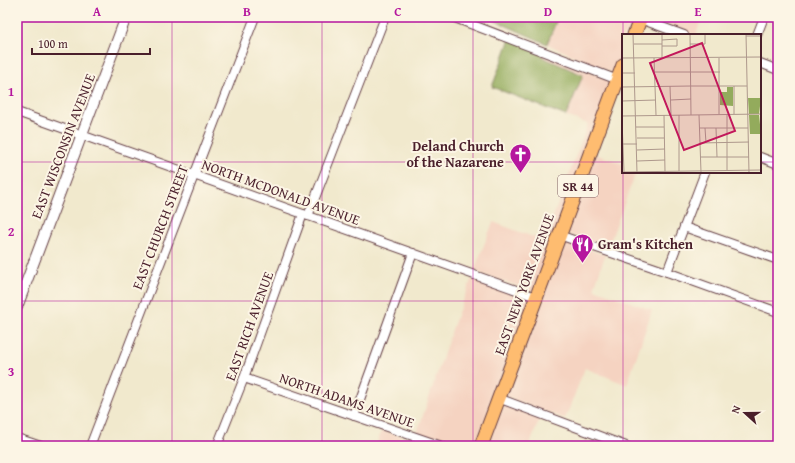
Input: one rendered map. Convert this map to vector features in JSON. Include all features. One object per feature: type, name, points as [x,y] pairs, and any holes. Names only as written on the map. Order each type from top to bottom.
[{"type":"main road","points":[[634,34],[640,18]]},
{"type":"main road","name":"EAST NEW YORK AVENUE","points":[[481,446],[622,68]]},
{"type":"street","name":"EAST WISCONSIN AVENUE","points":[[17,307],[126,17]]},
{"type":"street","name":"EAST CHURCH STREET","points":[[90,446],[255,17]]},
{"type":"street","name":"EAST RICH AVENUE","points":[[217,446],[306,215],[385,17]]},
{"type":"street","points":[[452,17],[618,80]]},
{"type":"street","points":[[757,34],[764,17]]},
{"type":"street","points":[[640,18],[681,34]]},
{"type":"street","points":[[761,63],[778,70]]},
{"type":"street","name":"NORTH MCDONALD AVENUE","points":[[17,112],[536,297]]},
{"type":"street","points":[[761,157],[778,164]]},
{"type":"street","points":[[667,272],[705,173]]},
{"type":"street","points":[[684,227],[778,260]]},
{"type":"street","points":[[559,235],[778,312]]},
{"type":"street","points":[[354,416],[414,253]]},
{"type":"street","name":"NORTH ADAMS AVENUE","points":[[244,378],[442,446]]},
{"type":"street","points":[[498,398],[626,446]]},
{"type":"street","points":[[17,438],[41,446]]},
{"type":"shaded area","points":[[558,17],[636,17],[629,34],[622,34],[622,55],[615,74],[547,44]]},
{"type":"shaded area","points":[[646,17],[702,17],[696,34]]},
{"type":"shaded area","points":[[544,51],[612,82],[534,292],[474,271],[493,222],[544,241],[588,124],[566,116],[583,75],[542,57]]},
{"type":"shaded area","points":[[595,154],[622,164],[622,173],[636,173],[608,247],[565,233]]},
{"type":"shaded area","points":[[562,240],[605,255],[594,289],[652,310],[627,385],[585,368],[565,419],[504,396]]},
{"type":"shaded area","points":[[472,278],[531,299],[476,446],[455,446],[417,433],[456,318]]},
{"type":"shaded area","points":[[501,404],[540,418],[529,446],[486,446]]},
{"type":"shaded area","points":[[382,430],[430,446],[376,446]]},
{"type":"green space","points":[[487,17],[558,17],[547,44]]},
{"type":"green space","points":[[511,36],[544,51],[542,57],[583,75],[566,116],[492,87]]},
{"type":"place","name":"Deland Church of the Nazarene","points":[[520,174]]},
{"type":"place","name":"Gram's Kitchen","points":[[582,264]]}]
